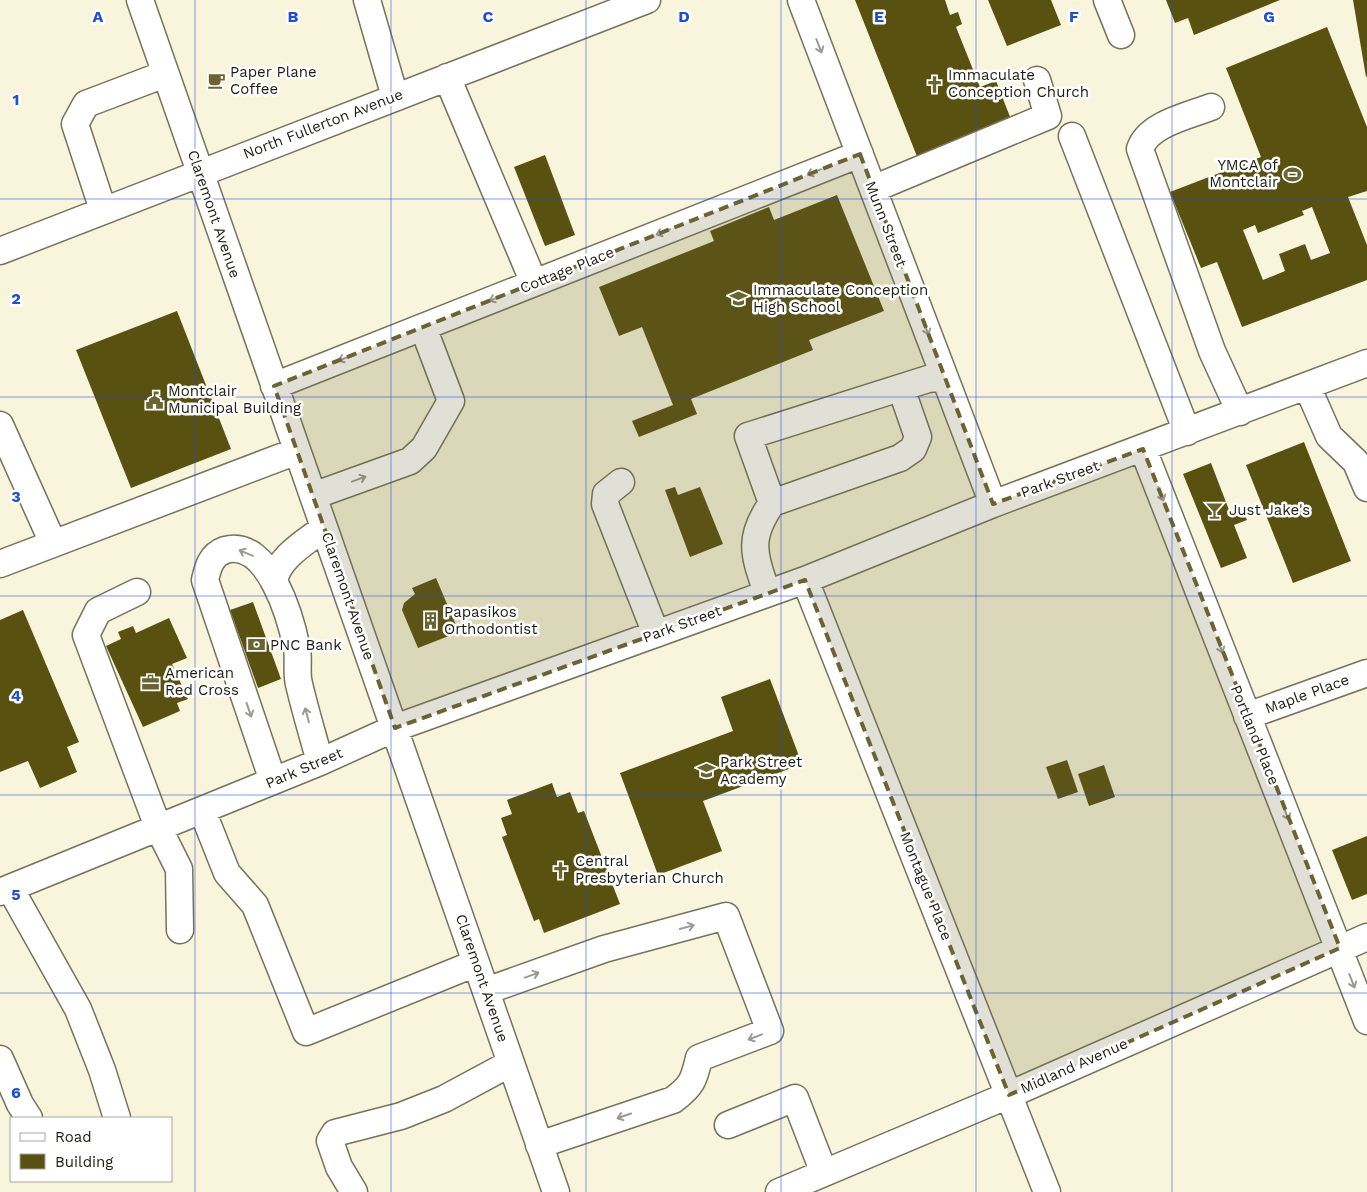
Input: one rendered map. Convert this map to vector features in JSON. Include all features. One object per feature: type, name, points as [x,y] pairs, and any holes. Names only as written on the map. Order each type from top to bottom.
[{"type":"street","name":"Claremont Avenue","points":[[140,0],[556,1192]]},
{"type":"street","points":[[366,0],[396,96]]},
{"type":"street","name":"North Fullerton Avenue","points":[[0,251],[447,77],[612,6],[647,0]]},
{"type":"street","name":"Munn Street","points":[[801,0],[993,504]]},
{"type":"street","points":[[1107,0],[1121,35]]},
{"type":"street","points":[[103,210],[75,124],[86,104],[165,74]]},
{"type":"street","points":[[447,77],[534,283]]},
{"type":"street","points":[[873,189],[1048,116],[1037,80]]},
{"type":"street","points":[[1211,107],[1158,128],[1142,141],[1140,149],[1212,351],[1240,412]]},
{"type":"street","points":[[1072,136],[1187,432]]},
{"type":"street","name":"Cottage Place","points":[[274,386],[860,154]]},
{"type":"street","points":[[313,496],[410,461],[424,448],[451,401],[422,327]]},
{"type":"street","name":"Park Street","points":[[5,890],[320,762],[395,728],[805,580],[993,504],[1367,363]]},
{"type":"street","points":[[772,503],[748,436],[928,379],[944,377]]},
{"type":"street","points":[[1307,386],[1329,436],[1356,462],[1367,488]]},
{"type":"street","points":[[768,593],[754,554],[759,522],[772,503],[900,458],[913,449],[918,437],[900,388]]},
{"type":"street","points":[[0,425],[53,543]]},
{"type":"street","name":"Portland Place","points":[[1143,449],[1367,1021]]},
{"type":"street","points":[[0,564],[297,451]]},
{"type":"street","points":[[621,482],[606,494],[606,504],[656,634]]},
{"type":"street","points":[[274,582],[277,570],[285,560],[324,528]]},
{"type":"street","points":[[273,781],[205,580],[208,567],[217,554],[236,549],[246,551],[266,568],[274,582],[289,617],[297,651],[298,681],[320,762]]},
{"type":"street","name":"Montague Place","points":[[805,580],[1047,1192]]},
{"type":"street","points":[[137,592],[98,611],[86,635],[158,827],[178,869],[180,930]]},
{"type":"street","name":"Maple Place","points":[[1248,716],[1367,673]]},
{"type":"street","points":[[202,810],[227,873],[255,905],[306,1032],[476,963]]},
{"type":"street","points":[[5,890],[78,1009],[102,1070],[117,1117]]},
{"type":"street","points":[[486,991],[604,949],[726,916],[770,1031],[699,1058],[695,1077],[688,1089],[673,1100],[539,1145]]},
{"type":"street","name":"Midland Avenue","points":[[779,1192],[1010,1095],[1367,937]]},
{"type":"street","points":[[0,1059],[20,1104],[29,1117]]},
{"type":"street","points":[[354,1192],[339,1168],[330,1141],[335,1133],[401,1116],[444,1099],[511,1064]]},
{"type":"street","points":[[728,1125],[795,1098],[824,1173]]},
{"type":"highlighted area","points":[[860,154],[993,504],[1143,449],[1340,948],[1009,1095],[805,580],[395,728],[274,386]]},
{"type":"building","name":"Immaculate Conception Church","points":[[855,0],[945,0],[950,15],[958,12],[962,24],[956,27],[980,87],[996,81],[1014,127],[920,164]]},
{"type":"building","points":[[988,0],[1051,0],[1061,25],[1007,46]]},
{"type":"building","points":[[1166,0],[1280,0],[1194,35],[1188,18],[1175,23]]},
{"type":"building","points":[[1353,0],[1367,0],[1366,77]]},
{"type":"building","name":"YMCA of Montclair","points":[[1327,27],[1367,127],[1367,191],[1348,197],[1367,245],[1367,280],[1242,327],[1217,262],[1201,268],[1170,192],[1261,157],[1226,68]],"holes":[[[1312,207],[1330,253],[1311,260],[1305,244],[1279,254],[1285,271],[1263,280],[1243,230],[1255,225],[1258,233],[1304,215],[1302,211]]]},
{"type":"building","points":[[545,155],[575,235],[545,246],[514,167]]},
{"type":"building","points":[[837,195],[884,311],[809,340],[813,350],[691,399],[697,414],[639,437],[632,421],[673,405],[642,327],[619,336],[599,287],[714,241],[710,231],[769,207],[774,220]]},
{"type":"building","name":"Montclair Municipal Building","points":[[177,311],[231,449],[131,488],[76,350]]},
{"type":"building","points":[[1304,442],[1351,561],[1293,583],[1246,465]]},
{"type":"building","points":[[1211,463],[1229,510],[1241,505],[1247,520],[1234,525],[1247,558],[1221,568],[1183,474]]},
{"type":"building","points":[[675,487],[678,495],[700,487],[723,544],[690,557],[665,490]]},
{"type":"building","name":"Papasikos Orthodontist","points":[[436,578],[459,632],[418,648],[402,610],[404,603],[415,594],[412,588]]},
{"type":"building","name":"PNC Bank","points":[[253,602],[281,679],[258,688],[230,610]]},
{"type":"building","points":[[23,610],[79,742],[67,747],[77,772],[40,788],[28,761],[0,772],[0,620]]},
{"type":"building","name":"American Red Cross","points":[[169,618],[187,658],[172,664],[188,699],[177,703],[180,711],[143,727],[106,646],[121,639],[118,632],[133,626],[136,633]]},
{"type":"building","points":[[770,679],[802,764],[703,801],[722,851],[658,875],[620,773],[733,731],[721,697]]},
{"type":"building","points":[[1067,760],[1078,792],[1058,799],[1046,767]]},
{"type":"building","points":[[1104,765],[1115,797],[1089,806],[1078,774]]},
{"type":"building","name":"Central Presbyterian Church","points":[[552,783],[557,797],[570,792],[578,813],[584,811],[620,904],[544,933],[539,919],[534,921],[502,837],[507,835],[501,818],[512,814],[507,800]]},
{"type":"building","points":[[1367,836],[1367,894],[1352,900],[1332,850]]},
{"type":"place","name":"Paper Plane Coffee","points":[[216,81]]},
{"type":"place","name":"Immaculate Conception Church","points":[[934,84]]},
{"type":"place","name":"YMCA of Montclair","points":[[1292,174]]},
{"type":"place","name":"Immaculate Conception High School","points":[[739,299]]},
{"type":"place","name":"Montclair Municipal Building","points":[[154,400]]},
{"type":"place","name":"Just Jake's","points":[[1215,510]]},
{"type":"place","name":"Papasikos Orthodontist","points":[[430,621]]},
{"type":"place","name":"PNC Bank","points":[[256,645]]},
{"type":"place","name":"American Red Cross","points":[[151,682]]},
{"type":"place","name":"Park Street Academy","points":[[706,771]]},
{"type":"place","name":"Central Presbyterian Church","points":[[561,870]]}]
